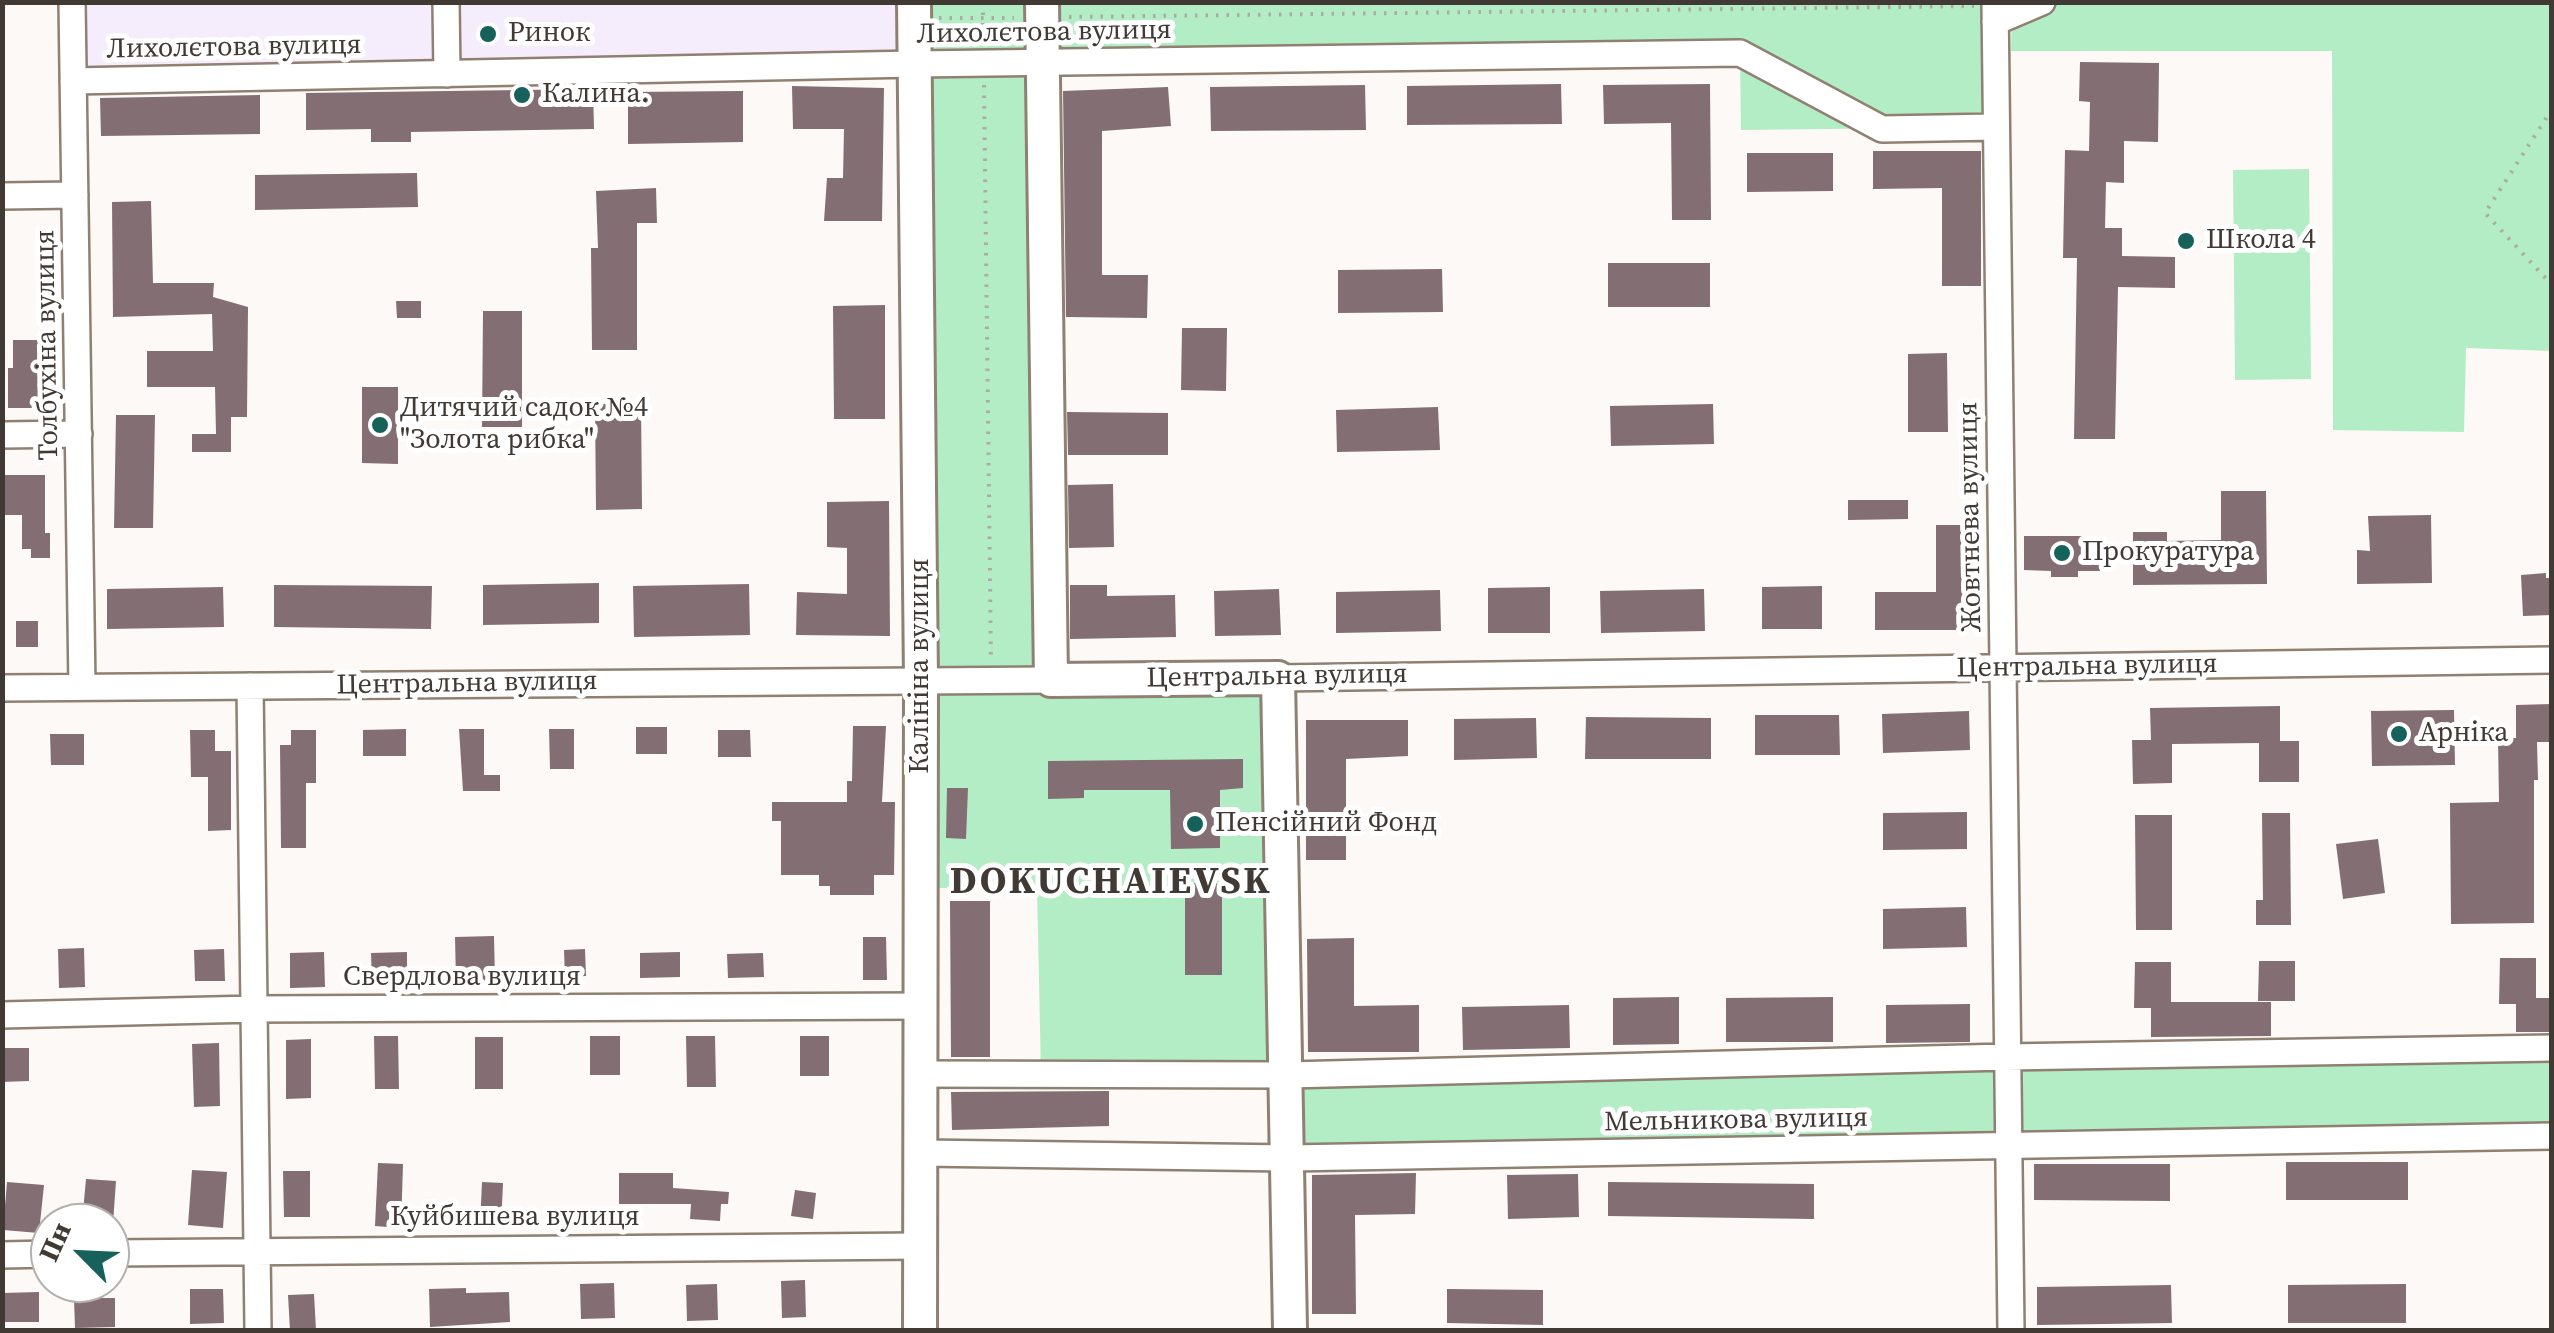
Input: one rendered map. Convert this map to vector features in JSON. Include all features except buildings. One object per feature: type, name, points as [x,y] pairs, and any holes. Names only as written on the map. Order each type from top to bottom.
[{"type":"main road","name":"Калініна вулиця","points":[[914,10],[921,680],[920,1330]]},
{"type":"main road","points":[[1043,10],[1051,680]]},
{"type":"main road","points":[[1278,678],[1290,1330]]},
{"type":"main road","name":"Центральна вулиця","points":[[1051,680],[1278,678]]},
{"type":"street","name":"Толбухіна вулиця","points":[[72,2],[82,687]]},
{"type":"street","points":[[446,2],[447,74]]},
{"type":"street","points":[[1995,10],[2042,2]]},
{"type":"street","name":"Жовтнева вулиця","points":[[1995,10],[2012,1330]]},
{"type":"street","name":"Лихолєтова вулиця","points":[[73,81],[1740,53],[1882,128],[1996,127]]},
{"type":"street","points":[[2,196],[75,195]]},
{"type":"street","points":[[2,436],[79,434]]},
{"type":"street","name":"Центральна вулиця","points":[[1278,678],[2552,660]]},
{"type":"street","name":"Центральна вулиця","points":[[2,688],[1051,680]]},
{"type":"street","points":[[250,686],[258,1330]]},
{"type":"street","name":"Свердлова вулиця","points":[[2,1015],[254,1009],[921,1006]]},
{"type":"street","name":"Мельникова вулиця","points":[[921,1074],[1288,1075],[2552,1048]]},
{"type":"street","name":"Мельникова вулиця","points":[[920,1153],[1289,1158],[2552,1136]]},
{"type":"street","name":"Куйбишева вулиця","points":[[130,1253],[920,1246]]},
{"type":"street","points":[[2,1255],[30,1254]]},
{"type":"path","points":[[982,2],[991,680]]},
{"type":"path","points":[[914,10],[983,18],[1043,10],[1995,10]]},
{"type":"path","points":[[2552,110],[2485,213],[2552,285]]},
{"type":"shaded area","name":"Ринок","points":[[72,3],[903,3],[903,65],[73,81]]},
{"type":"green space","points":[[929,3],[1028,3],[1037,694],[1268,691],[1275,1076],[1041,1074],[1037,888],[934,888]]},
{"type":"green space","points":[[1057,3],[1995,3],[1996,127],[1741,130],[1740,54],[1058,63]]},
{"type":"green space","points":[[2012,3],[2551,3],[2551,351],[2466,348],[2464,432],[2333,430],[2332,51],[2011,51]]},
{"type":"green space","points":[[2309,169],[2311,379],[2235,380],[2233,170]]},
{"type":"green space","points":[[2551,1048],[2551,1137],[1302,1158],[1300,1075]]},
{"type":"place","name":"Ринок","points":[[488,34]]},
{"type":"place","name":"Калина.","points":[[522,95]]},
{"type":"place","name":"Школа 4","points":[[2186,241]]},
{"type":"place","name":"Дитячий садок №4 \"Золота рибка\"","points":[[380,425]]},
{"type":"place","name":"Прокуратура","points":[[2062,553]]},
{"type":"place","name":"Арніка","points":[[2399,734]]},
{"type":"place","name":"Пенсійний Фонд","points":[[1195,824]]},
{"type":"district","name":"DOKUCHAIEVSK","points":[[1111,883]]}]
